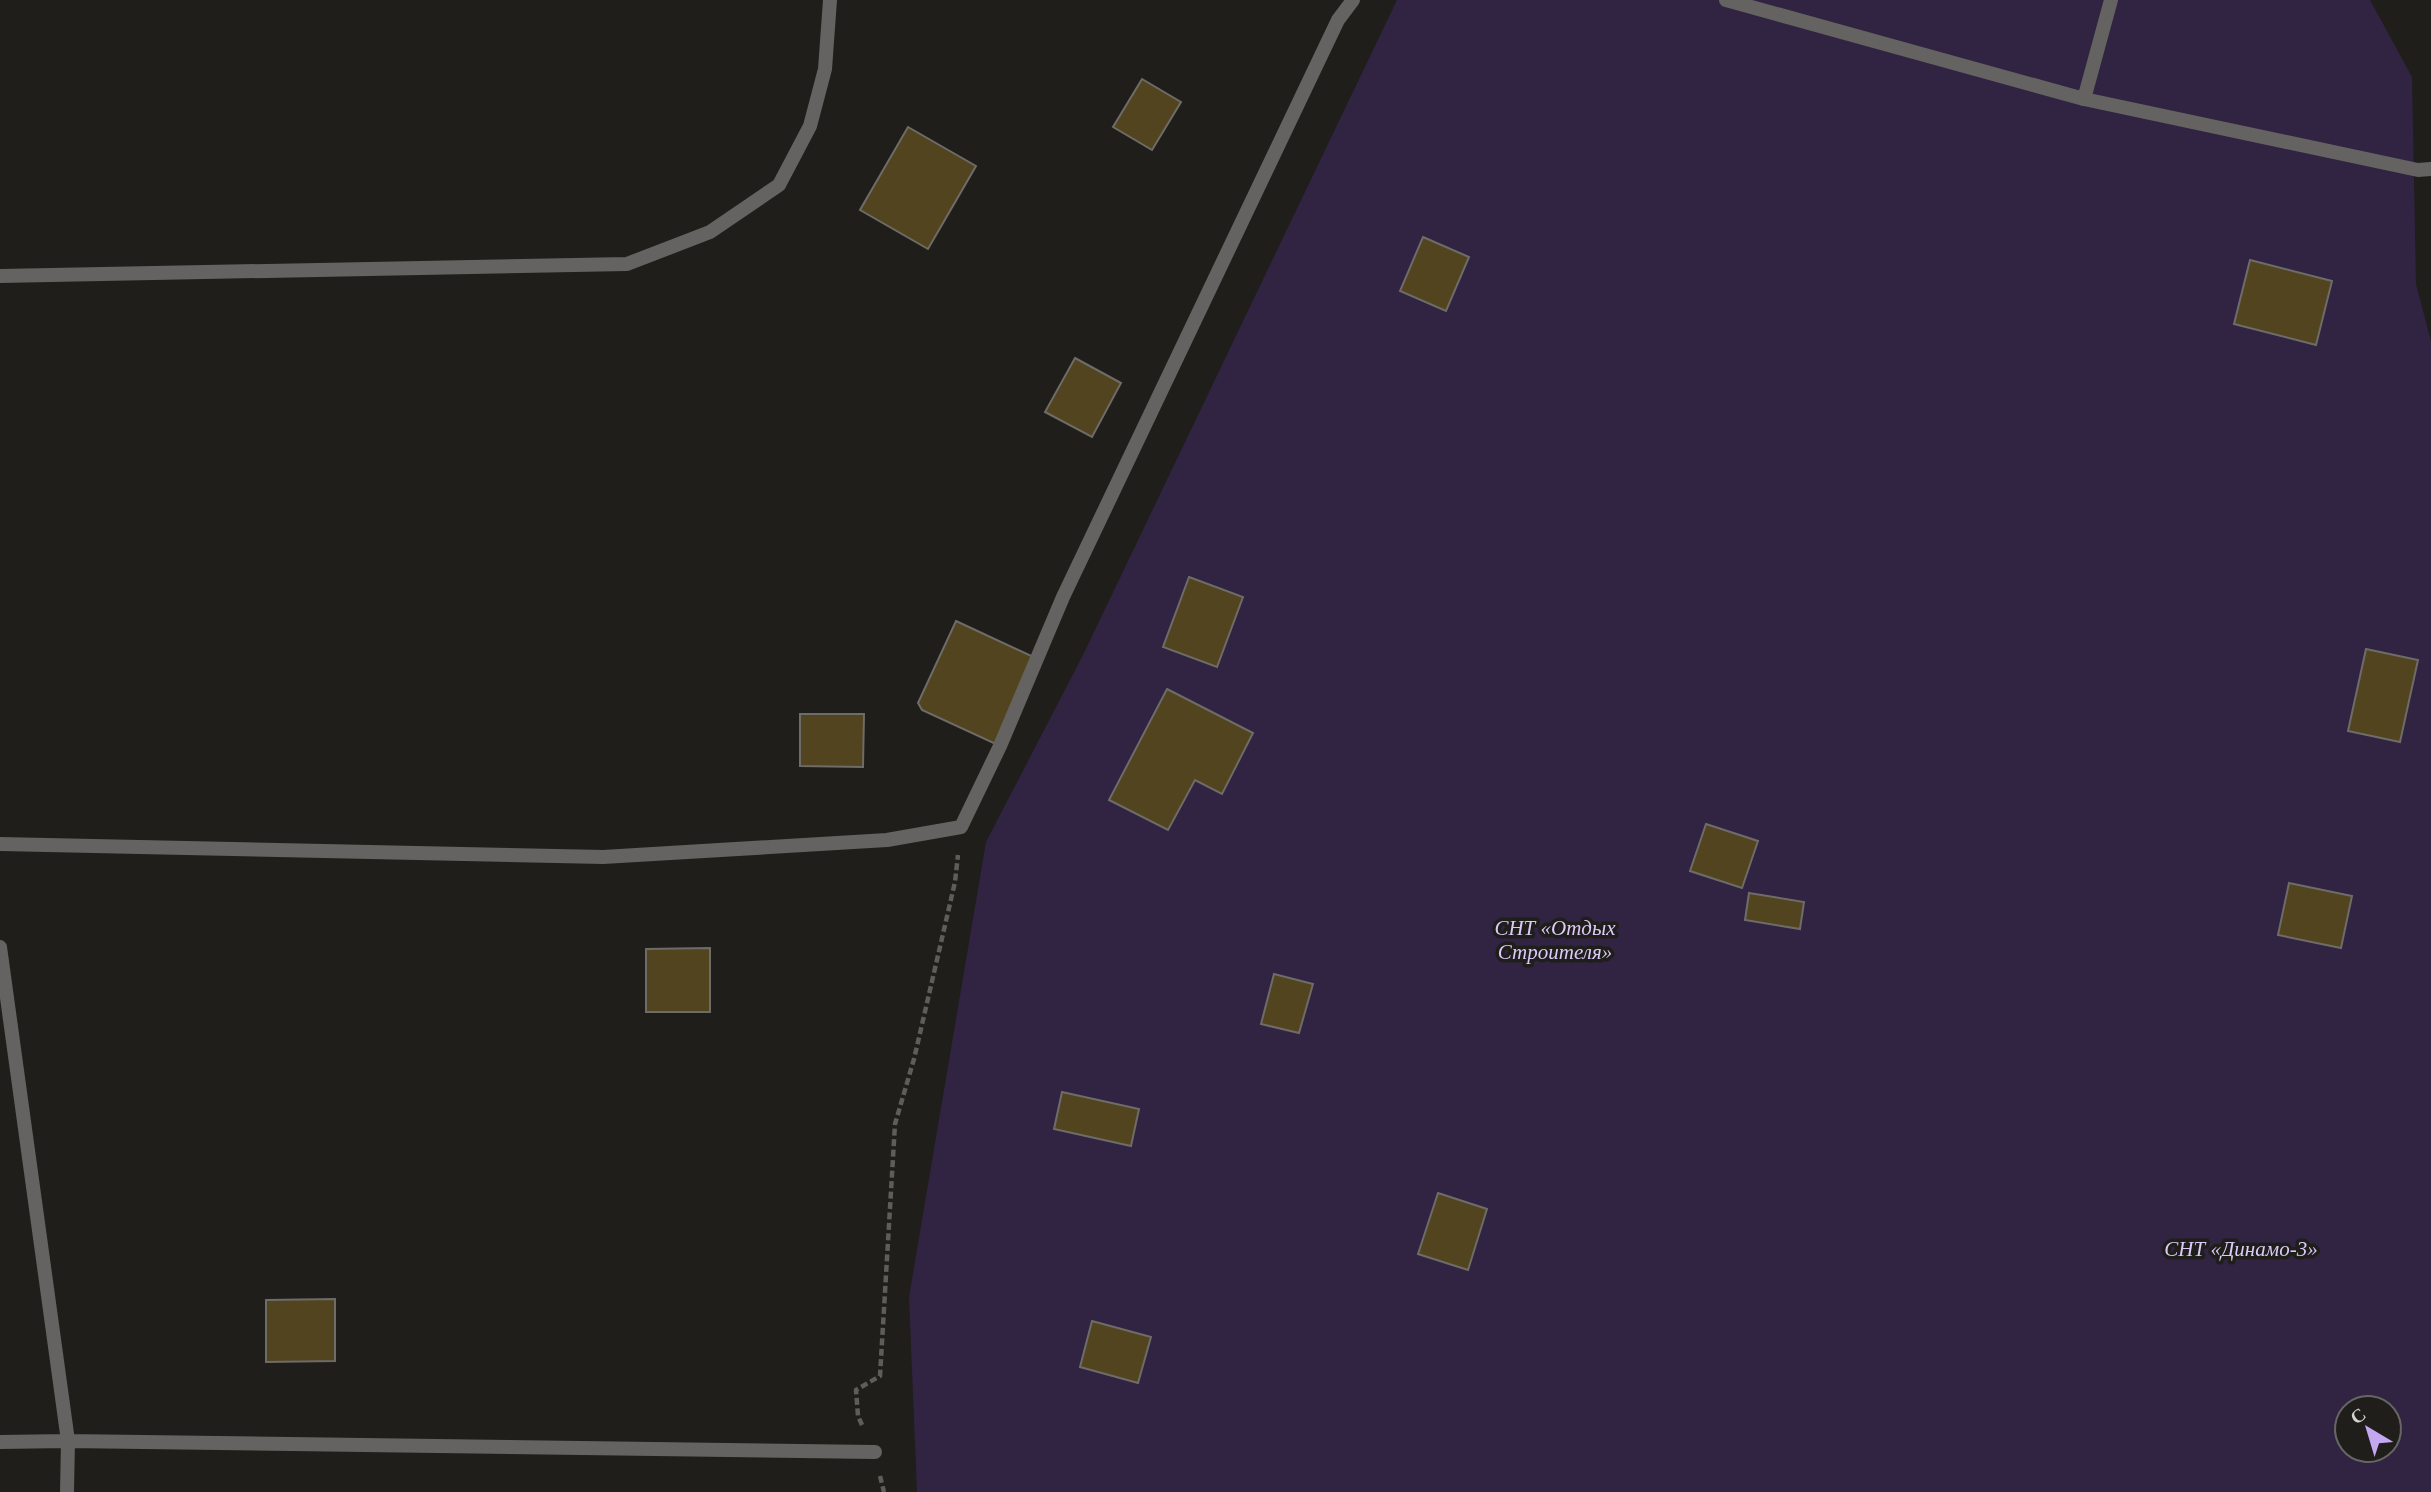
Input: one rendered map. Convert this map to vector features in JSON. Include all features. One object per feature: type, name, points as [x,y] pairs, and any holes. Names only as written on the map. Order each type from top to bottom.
[{"type":"street","points":[[0,276],[628,264],[710,232],[779,185],[810,126],[825,69],[830,0]]},
{"type":"street","points":[[0,844],[603,857],[887,840],[961,827],[1000,746],[1075,572],[1338,20],[1353,0]]},
{"type":"street","points":[[1726,0],[2084,99],[2418,170],[2431,169]]},
{"type":"street","points":[[2084,99],[2111,0]]},
{"type":"street","points":[[0,947],[68,1441],[67,1492]]},
{"type":"street","points":[[0,1442],[875,1452]]},
{"type":"path","points":[[884,1492],[875,1452],[858,1416],[856,1390],[880,1376],[895,1124],[914,1059],[955,882],[961,827]]},
{"type":"green space","name":"СНТ «Отдых Строителя»","points":[[1397,0],[2370,0],[2412,77],[2416,284],[2431,341],[2431,1492],[917,1492],[909,1297],[986,842],[1082,657]]},
{"type":"building","points":[[1142,79],[1181,102],[1152,150],[1113,127]]},
{"type":"building","points":[[908,127],[976,166],[928,249],[860,210]]},
{"type":"building","points":[[1423,237],[1469,257],[1446,311],[1400,291]]},
{"type":"building","points":[[2250,260],[2332,281],[2316,345],[2234,324]]},
{"type":"building","points":[[1075,358],[1121,383],[1092,437],[1045,412]]},
{"type":"building","points":[[1189,577],[1243,597],[1217,667],[1163,647]]},
{"type":"building","points":[[956,621],[1040,660],[1000,746],[922,710],[918,703]]},
{"type":"building","points":[[2366,649],[2418,660],[2400,742],[2348,731]]},
{"type":"building","points":[[1167,689],[1253,733],[1222,794],[1195,780],[1168,830],[1109,800]]},
{"type":"building","points":[[800,714],[864,714],[863,767],[800,766]]},
{"type":"building","points":[[1706,824],[1758,841],[1742,888],[1690,871]]},
{"type":"building","points":[[2289,883],[2352,896],[2341,948],[2278,935]]},
{"type":"building","points":[[1749,893],[1804,902],[1800,929],[1745,920]]},
{"type":"building","points":[[710,948],[710,1012],[646,1012],[646,949]]},
{"type":"building","points":[[1274,974],[1313,984],[1299,1033],[1261,1024]]},
{"type":"building","points":[[1062,1092],[1139,1109],[1131,1146],[1054,1129]]},
{"type":"building","points":[[1438,1193],[1487,1209],[1468,1270],[1418,1254]]},
{"type":"building","points":[[335,1299],[335,1361],[266,1362],[266,1300]]},
{"type":"building","points":[[1092,1321],[1151,1337],[1138,1383],[1080,1367]]},
{"type":"park label","name":"СНТ «Динамо-3»","points":[[2241,1249]]}]
